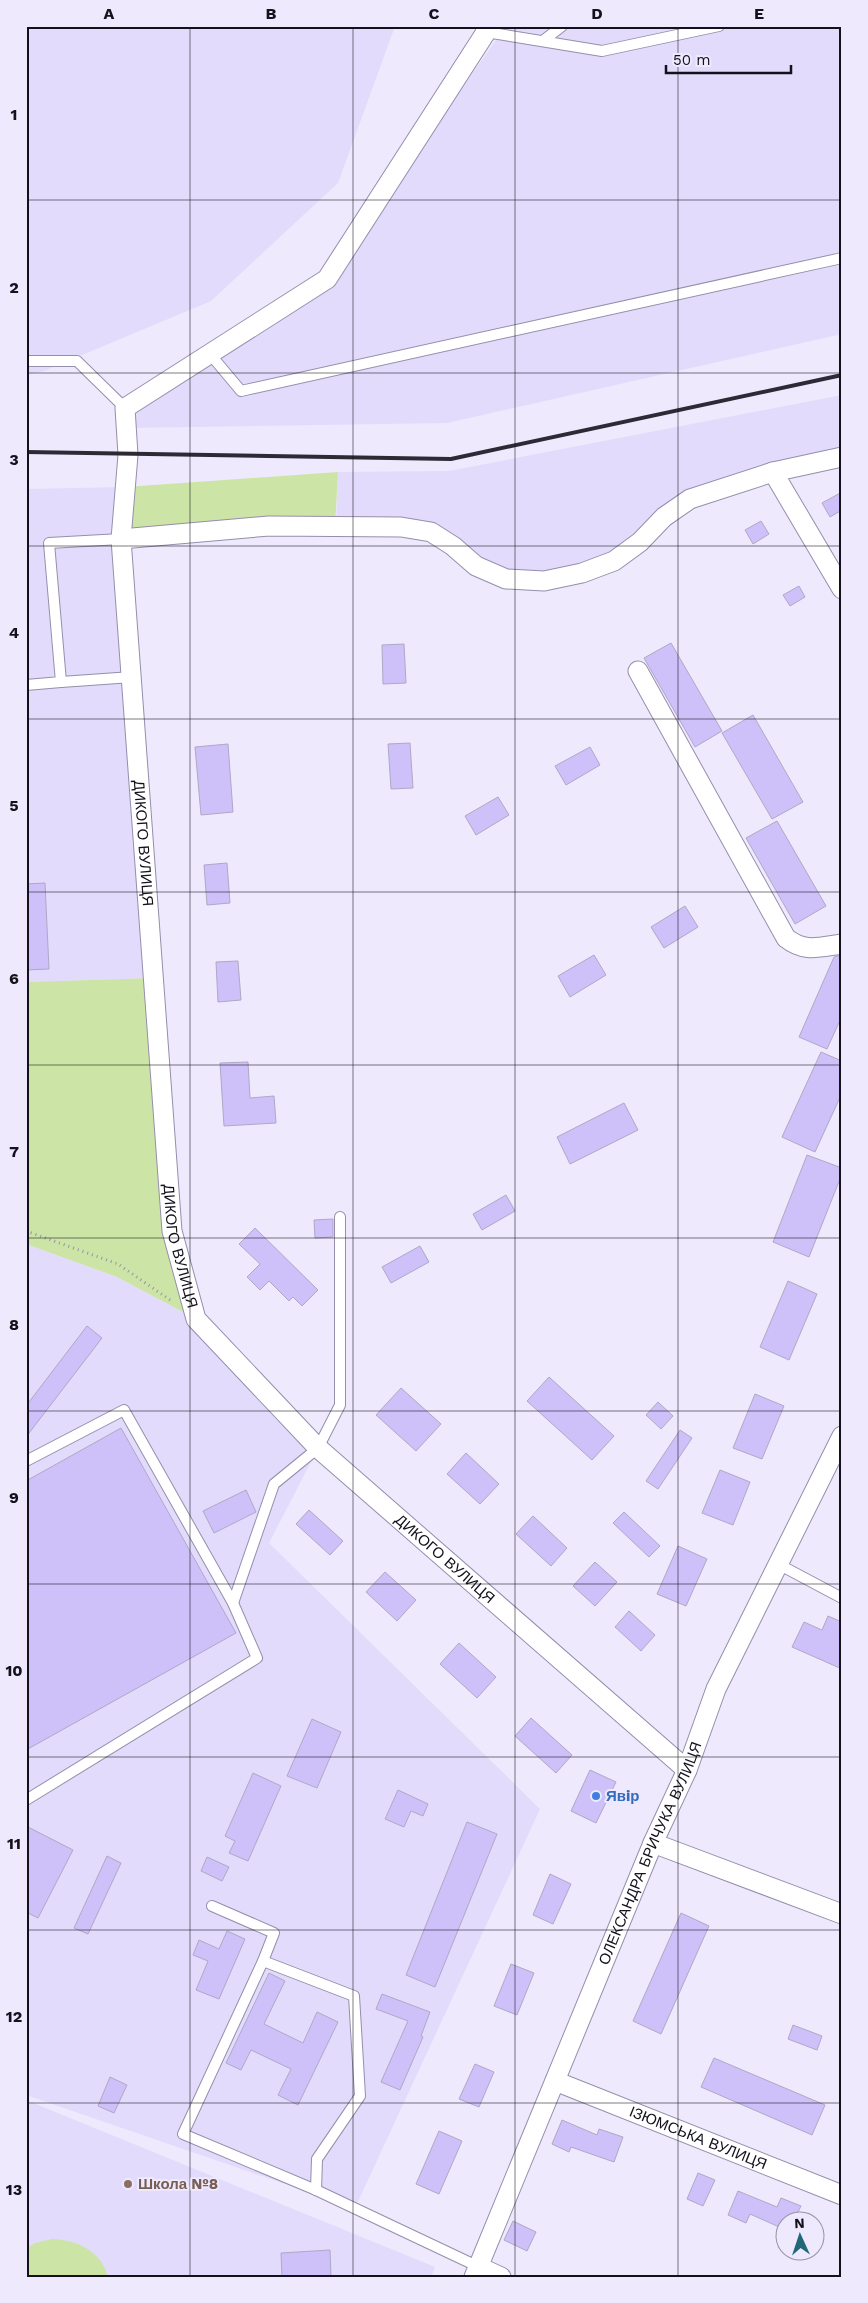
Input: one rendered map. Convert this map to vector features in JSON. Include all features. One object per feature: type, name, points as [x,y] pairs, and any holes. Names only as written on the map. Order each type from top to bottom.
[{"type":"street","points":[[125,408],[327,279],[486,29]]},
{"type":"street","name":"ДИКОГО ВУЛИЦЯ","points":[[125,408],[128,455],[121,539],[172,1232],[196,1318],[318,1448],[687,1770]]},
{"type":"street","points":[[121,539],[269,526],[401,527],[431,532],[453,546],[476,566],[506,579],[544,581],[582,573],[614,561],[640,542],[664,517],[690,499],[773,472],[842,457]]},
{"type":"street","points":[[773,472],[842,589]]},
{"type":"street","points":[[638,671],[786,938],[795,945],[806,949],[842,944]]},
{"type":"street","name":"ОЛЕКСАНДРА БРИЧУКА ВУЛИЦЯ","points":[[477,2272],[653,1843],[687,1770],[716,1689],[842,1436]]},
{"type":"street","points":[[653,1843],[842,1914]]},
{"type":"street","name":"ІЗЮМСЬКА ВУЛИЦЯ","points":[[555,2081],[842,2195]]},
{"type":"street","points":[[477,2272],[501,2277]]},
{"type":"lane","points":[[544,40],[562,26]]},
{"type":"lane","points":[[486,29],[602,50],[719,26]]},
{"type":"lane","points":[[210,354],[241,391],[842,258]]},
{"type":"lane","points":[[26,361],[77,360],[125,408]]},
{"type":"lane","points":[[61,682],[49,543],[121,539]]},
{"type":"lane","points":[[26,685],[132,677]]},
{"type":"lane","points":[[233,1603],[274,1484],[318,1448],[340,1405],[340,1216]]},
{"type":"lane","points":[[26,1461],[124,1410],[233,1603],[257,1658],[26,1800]]},
{"type":"lane","points":[[778,1564],[842,1598]]},
{"type":"lane","points":[[212,1906],[274,1933],[263,1961],[183,2134],[316,2190],[477,2272]]},
{"type":"lane","points":[[263,1961],[354,1996],[360,2096],[317,2159],[316,2190]]},
{"type":"path","points":[[26,1231],[118,1264],[196,1318]]},
{"type":"shaded area","points":[[26,26],[395,26],[338,183],[211,301],[44,371],[26,375]]},
{"type":"shaded area","points":[[506,26],[842,26],[842,334],[447,423],[126,428],[125,408],[327,279]]},
{"type":"shaded area","points":[[842,395],[842,457],[690,499],[614,561],[506,579],[431,532],[336,527],[338,472],[449,471]]},
{"type":"shaded area","points":[[125,487],[154,978],[26,982],[26,489]]},
{"type":"shaded area","points":[[26,1244],[117,1277],[196,1319],[318,1448],[269,1543],[540,1809],[355,2208],[26,2095]]},
{"type":"shaded area","name":"Школа №8","points":[[26,2100],[435,2267],[431,2277],[26,2277]]},
{"type":"green space","points":[[338,472],[335,527],[121,539],[125,487]]},
{"type":"green space","points":[[154,978],[172,1231],[196,1319],[117,1277],[26,1244],[26,982]]},
{"type":"green space","points":[[52,2239],[78,2244],[94,2253],[105,2268],[108,2277],[26,2277],[26,2249],[35,2243]]},
{"type":"building","points":[[842,492],[842,510],[830,517],[822,503]]},
{"type":"building","points":[[761,521],[769,534],[753,544],[745,530]]},
{"type":"building","points":[[799,586],[805,597],[790,606],[783,595]]},
{"type":"building","points":[[671,643],[722,731],[695,747],[644,658]]},
{"type":"building","points":[[404,644],[406,683],[383,684],[382,645]]},
{"type":"building","points":[[753,715],[803,802],[772,819],[722,733]]},
{"type":"building","points":[[410,743],[413,788],[391,789],[388,744]]},
{"type":"building","points":[[228,744],[233,812],[201,815],[195,747]]},
{"type":"building","points":[[590,747],[600,765],[566,785],[555,766]]},
{"type":"building","points":[[498,797],[509,815],[476,835],[465,816]]},
{"type":"building","points":[[777,821],[826,906],[795,924],[746,838]]},
{"type":"building","points":[[227,863],[230,903],[207,905],[204,865]]},
{"type":"building","points":[[45,883],[49,969],[26,970],[26,884]]},
{"type":"building","points":[[685,906],[698,927],[664,948],[651,927]]},
{"type":"building","points":[[594,955],[606,975],[570,997],[558,976]]},
{"type":"building","points":[[842,955],[842,1016],[827,1049],[799,1037],[834,957]]},
{"type":"building","points":[[238,961],[241,1000],[218,1002],[216,962]]},
{"type":"building","points":[[821,1052],[842,1061],[842,1093],[815,1152],[782,1137]]},
{"type":"building","points":[[248,1062],[250,1098],[274,1096],[276,1123],[224,1126],[220,1063]]},
{"type":"building","points":[[624,1103],[638,1130],[570,1164],[557,1137]]},
{"type":"building","points":[[807,1155],[842,1168],[842,1174],[809,1257],[773,1242]]},
{"type":"building","points":[[506,1195],[515,1211],[482,1230],[473,1214]]},
{"type":"building","points":[[333,1219],[333,1237],[315,1238],[314,1220]]},
{"type":"building","points":[[255,1228],[318,1290],[302,1306],[293,1297],[289,1301],[269,1281],[260,1290],[247,1277],[260,1264],[239,1244]]},
{"type":"building","points":[[420,1246],[429,1262],[391,1283],[382,1267]]},
{"type":"building","points":[[788,1281],[817,1294],[789,1360],[760,1347]]},
{"type":"building","points":[[87,1326],[102,1338],[26,1437],[26,1406]]},
{"type":"building","points":[[549,1377],[614,1436],[592,1460],[527,1401]]},
{"type":"building","points":[[401,1388],[441,1424],[416,1451],[376,1415]]},
{"type":"building","points":[[755,1394],[784,1406],[762,1459],[733,1448]]},
{"type":"building","points":[[658,1402],[673,1416],[661,1429],[646,1415]]},
{"type":"building","points":[[121,1428],[236,1633],[26,1750],[26,1481]]},
{"type":"building","points":[[680,1430],[692,1438],[658,1489],[646,1481]]},
{"type":"building","points":[[466,1453],[499,1484],[480,1504],[447,1474]]},
{"type":"building","points":[[720,1470],[750,1482],[733,1525],[702,1513]]},
{"type":"building","points":[[246,1490],[256,1512],[214,1533],[203,1511]]},
{"type":"building","points":[[309,1510],[343,1541],[330,1555],[296,1524]]},
{"type":"building","points":[[624,1512],[660,1546],[649,1557],[613,1523]]},
{"type":"building","points":[[533,1516],[567,1548],[551,1566],[516,1534]]},
{"type":"building","points":[[678,1546],[707,1559],[686,1606],[657,1594]]},
{"type":"building","points":[[595,1562],[617,1582],[595,1606],[573,1586]]},
{"type":"building","points":[[385,1572],[416,1600],[397,1621],[366,1592]]},
{"type":"building","points":[[629,1611],[655,1635],[641,1651],[615,1627]]},
{"type":"building","points":[[828,1616],[842,1622],[842,1669],[792,1647],[804,1622],[822,1630]]},
{"type":"building","points":[[459,1643],[496,1677],[477,1698],[440,1664]]},
{"type":"building","points":[[531,1718],[572,1755],[556,1773],[515,1736]]},
{"type":"building","points":[[312,1719],[341,1732],[317,1788],[287,1776]]},
{"type":"building","points":[[590,1770],[616,1782],[596,1823],[571,1811]]},
{"type":"building","points":[[253,1773],[281,1786],[248,1861],[229,1853],[235,1841],[225,1836]]},
{"type":"building","points":[[398,1790],[428,1804],[423,1816],[411,1811],[404,1827],[385,1819]]},
{"type":"building","points":[[467,1822],[497,1834],[435,1987],[406,1975]]},
{"type":"building","points":[[26,1826],[73,1850],[38,1918],[26,1912]]},
{"type":"building","points":[[107,1856],[121,1863],[88,1934],[74,1928]]},
{"type":"building","points":[[207,1857],[229,1867],[222,1881],[201,1871]]},
{"type":"building","points":[[550,1874],[571,1884],[553,1924],[533,1915]]},
{"type":"building","points":[[681,1913],[709,1926],[661,2034],[633,2021]]},
{"type":"building","points":[[227,1931],[245,1939],[219,1999],[196,1990],[208,1961],[193,1955],[199,1940],[219,1949]]},
{"type":"building","points":[[511,1964],[534,1973],[517,2015],[494,2006]]},
{"type":"building","points":[[269,1973],[285,1981],[264,2024],[303,2043],[317,2012],[338,2022],[298,2105],[278,2095],[291,2069],[251,2050],[241,2070],[226,2063]]},
{"type":"building","points":[[382,1994],[430,2012],[421,2036],[423,2037],[400,2090],[381,2082],[408,2021],[376,2009]]},
{"type":"building","points":[[793,2025],[822,2036],[817,2050],[788,2039]]},
{"type":"building","points":[[714,2058],[825,2105],[812,2135],[701,2087]]},
{"type":"building","points":[[475,2064],[494,2072],[479,2107],[459,2099]]},
{"type":"building","points":[[110,2077],[127,2085],[114,2113],[98,2106]]},
{"type":"building","points":[[562,2120],[597,2135],[599,2129],[623,2137],[614,2162],[571,2147],[569,2152],[552,2144]]},
{"type":"building","points":[[439,2131],[462,2141],[439,2194],[416,2184]]},
{"type":"building","points":[[698,2173],[715,2180],[703,2206],[687,2199]]},
{"type":"building","points":[[738,2191],[777,2207],[781,2198],[801,2206],[799,2210],[776,2210],[776,2226],[750,2214],[746,2223],[728,2215]]},
{"type":"building","points":[[513,2221],[536,2232],[527,2251],[504,2240]]},
{"type":"building","points":[[330,2250],[331,2277],[282,2277],[281,2253]]},
{"type":"railway","points":[[26,452],[451,459],[842,375]]},
{"type":"place","name":"Явiр","points":[[596,1796]]},
{"type":"place","name":"Школа №8","points":[[128,2184]]}]
